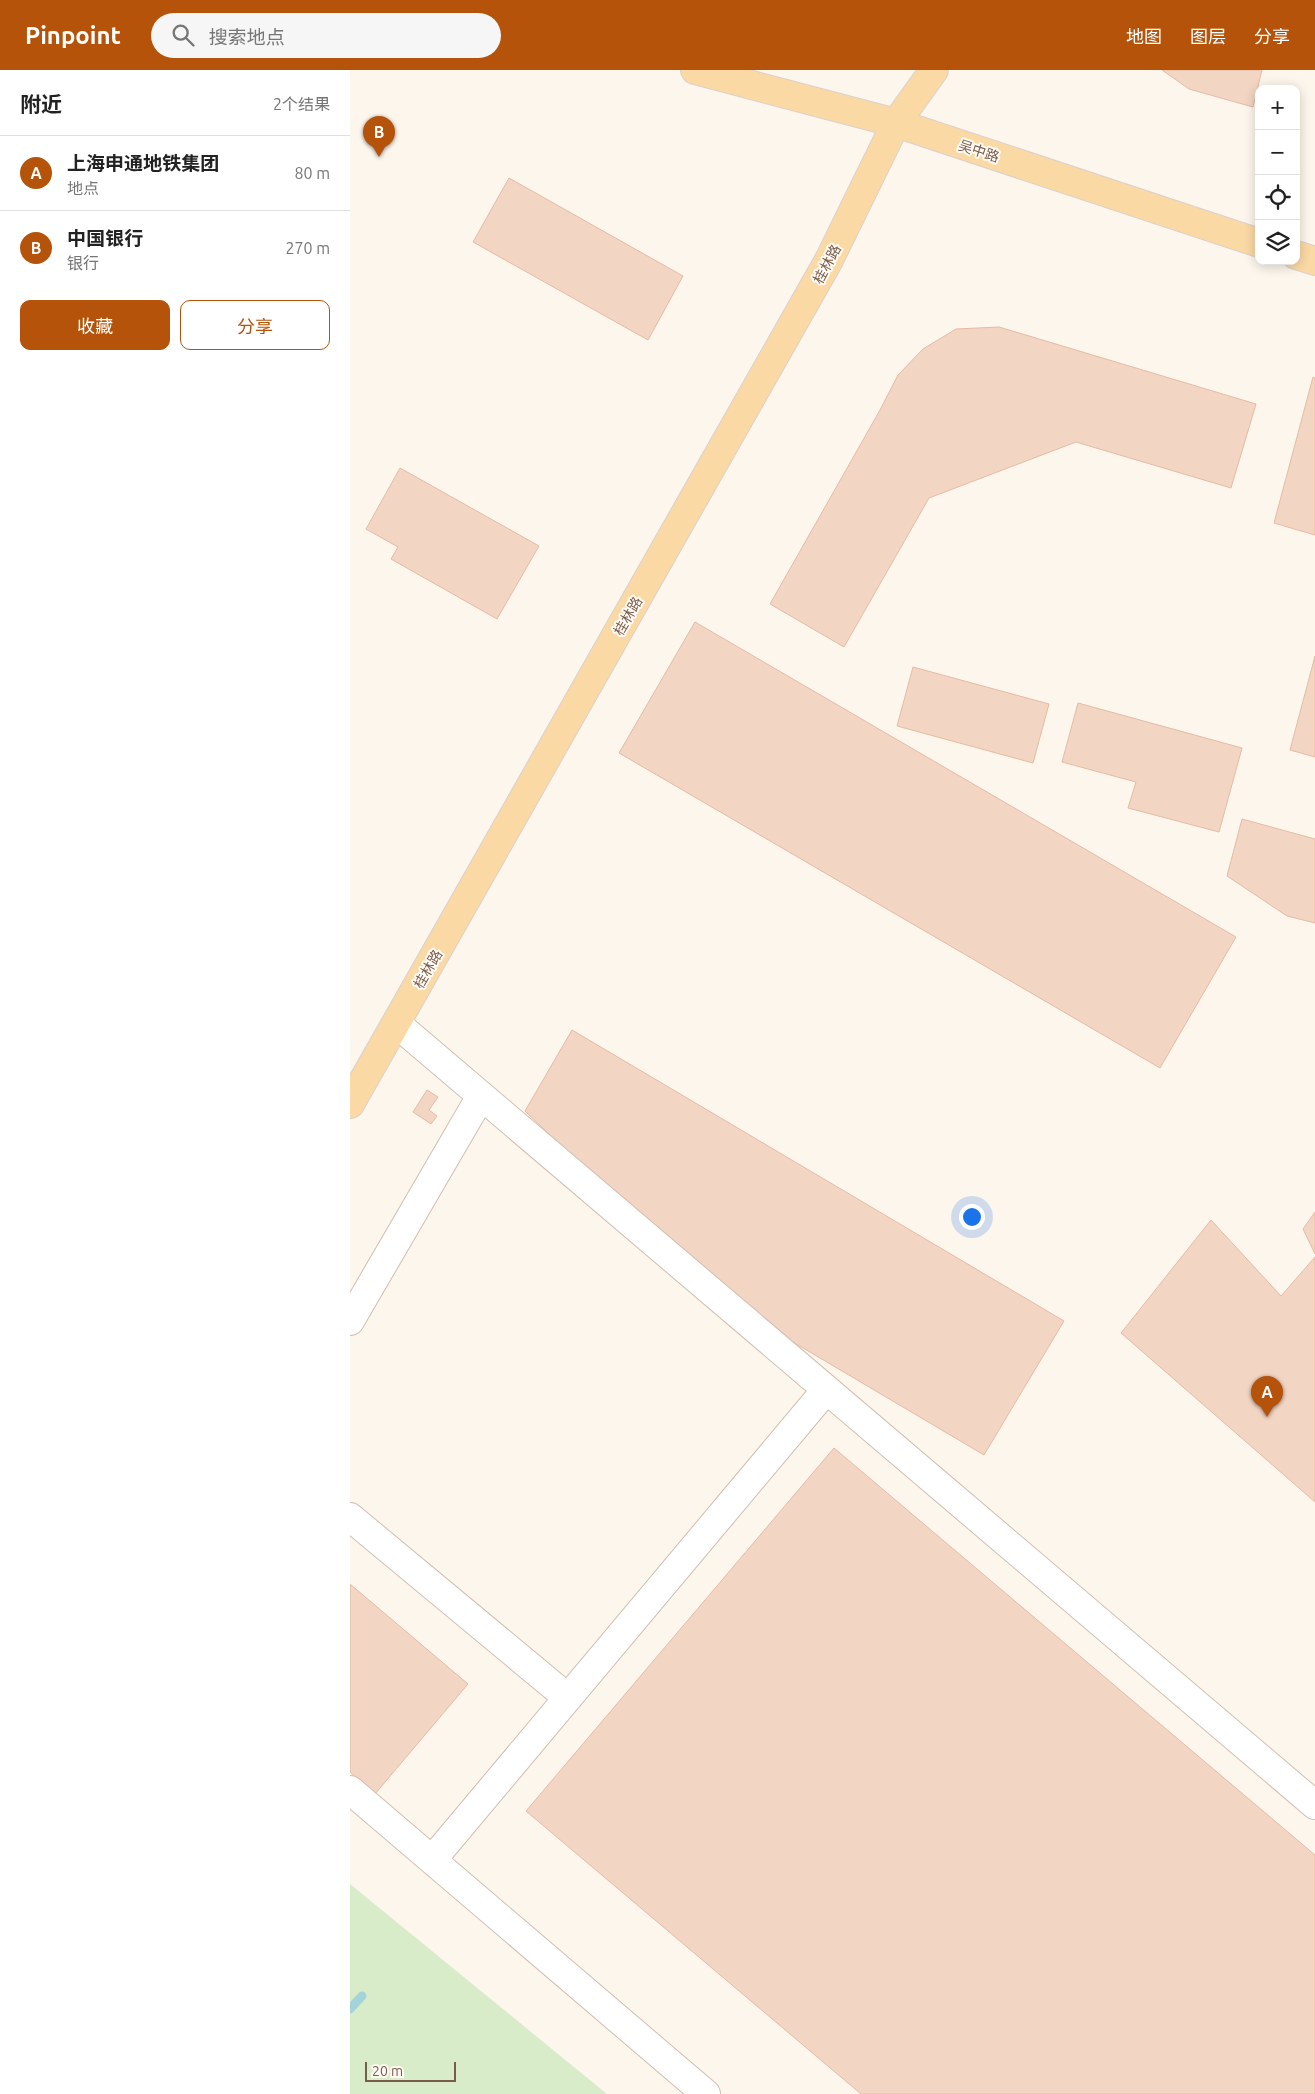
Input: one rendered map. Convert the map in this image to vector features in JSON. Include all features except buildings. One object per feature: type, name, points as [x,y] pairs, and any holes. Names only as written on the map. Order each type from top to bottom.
[{"type":"main road","name":"吴中路","points":[[695,70],[896,124],[1255,242]]},
{"type":"main road","name":"桂林路","points":[[350,1104],[829,260],[896,124],[934,70]]},
{"type":"main road","points":[[1300,256],[1315,262]]},
{"type":"lane","points":[[396,1024],[1315,1805]]},
{"type":"lane","points":[[350,1321],[481,1096]]},
{"type":"lane","points":[[432,1860],[826,1390]]},
{"type":"lane","points":[[350,1517],[568,1698]]},
{"type":"lane","points":[[350,1790],[706,2094]]},
{"type":"green space","points":[[350,1884],[607,2094],[350,2094]]},
{"type":"waterway","points":[[350,2009],[362,1996]]},
{"type":"place","name":"中国银行","points":[[379,157]]},
{"type":"place","name":"上海申通地铁集团","points":[[1267,1417]]}]
